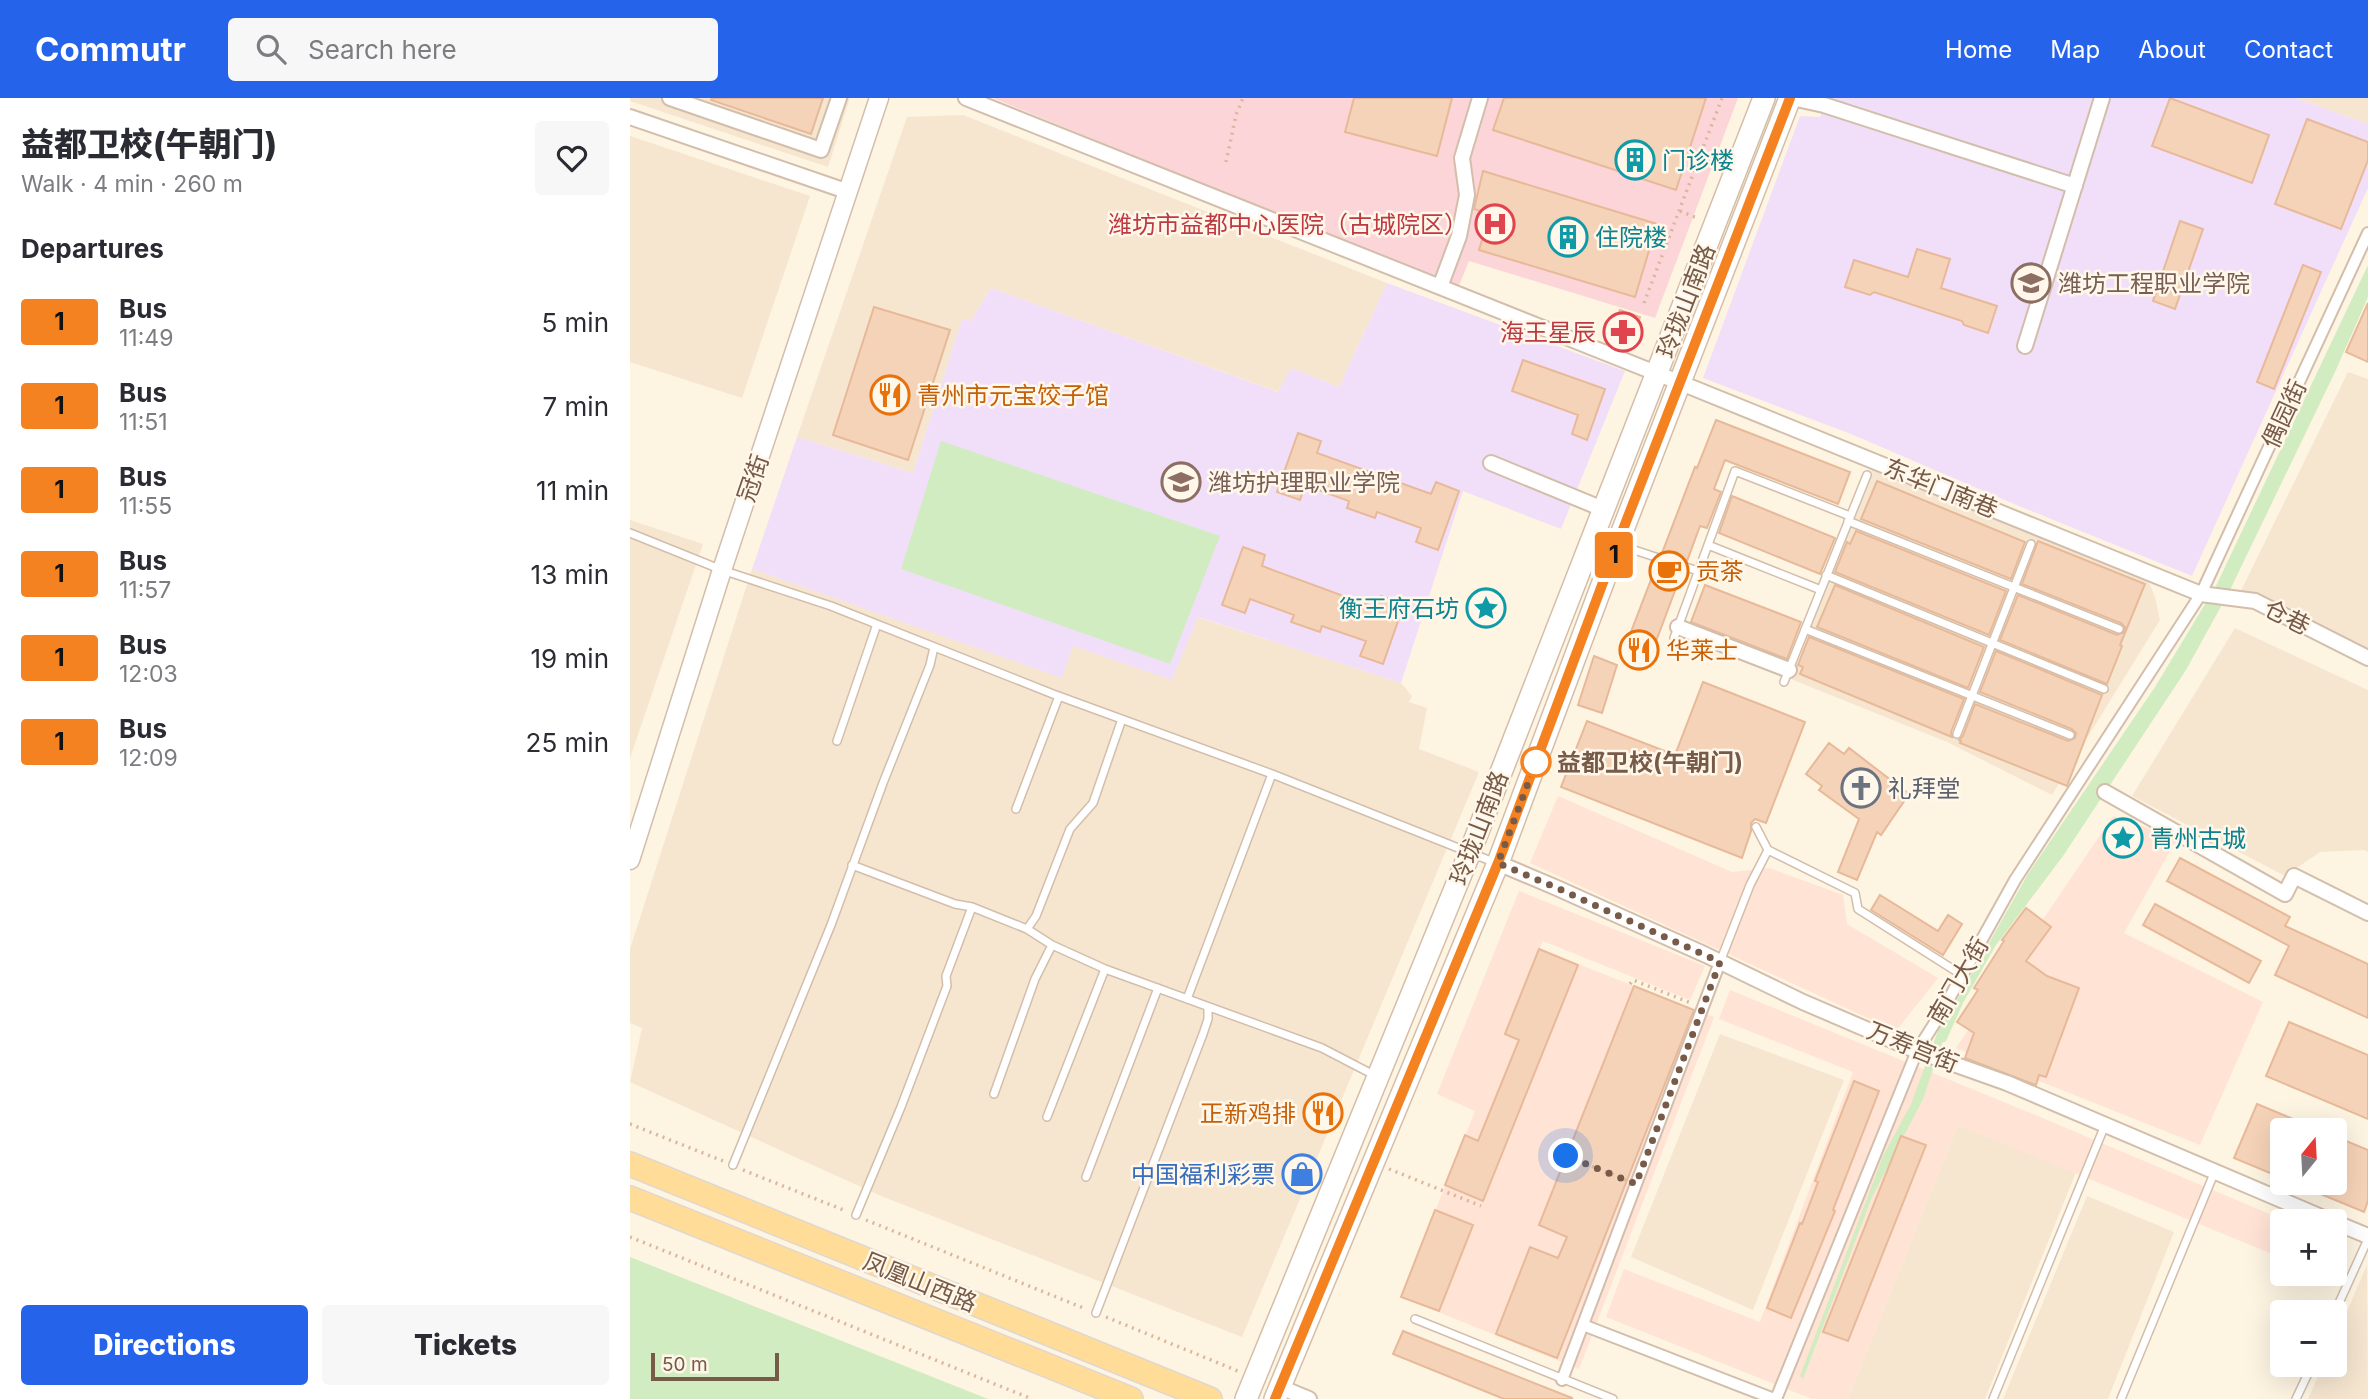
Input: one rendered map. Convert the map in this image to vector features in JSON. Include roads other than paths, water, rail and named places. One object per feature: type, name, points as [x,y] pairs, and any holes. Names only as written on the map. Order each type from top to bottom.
[{"type":"main road","name":"玲珑山南路","points":[[1246,1399],[1470,852],[1764,98]]},
{"type":"main road","name":"玲珑山南路","points":[[1277,1393],[1498,863],[1617,545],[1791,98]]},
{"type":"main road","name":"凤凰山西路","points":[[630,1164],[1210,1399]]},
{"type":"main road","name":"凤凰山西路","points":[[630,1198],[1131,1399]]},
{"type":"street","points":[[670,98],[821,150],[839,98]]},
{"type":"street","name":"冠街","points":[[630,860],[722,570],[879,98]]},
{"type":"street","name":"东华门南巷","points":[[966,98],[1657,373],[2201,594]]},
{"type":"street","points":[[1440,287],[1459,236],[1467,195],[1462,158],[1480,98]]},
{"type":"street","points":[[1791,98],[1824,105],[2075,186]]},
{"type":"street","points":[[2025,346],[2102,98]]},
{"type":"street","points":[[630,117],[849,192]]},
{"type":"street","name":"偶园街","points":[[2201,594],[2368,233]]},
{"type":"street","points":[[1491,463],[1603,509]]},
{"type":"street","name":"仓巷","points":[[2201,594],[2255,601],[2368,658]]},
{"type":"street","name":"南门大街","points":[[1775,1399],[1917,1051],[2015,880],[2201,594]]},
{"type":"street","points":[[1676,633],[1787,676]]},
{"type":"street","points":[[2105,792],[2285,894],[2294,876],[2368,913]]},
{"type":"street","name":"万寿宫街","points":[[1498,863],[1917,1051],[2007,1083],[2304,1209]]},
{"type":"street","points":[[1562,1380],[1720,962]]},
{"type":"street","name":"万寿宫街","points":[[2347,1228],[2368,1238]]},
{"type":"street","points":[[1583,1325],[1775,1399]]},
{"type":"street","points":[[1277,1393],[1309,1399]]},
{"type":"lane","points":[[1676,633],[1735,471],[2119,629]]},
{"type":"lane","points":[[1787,676],[1867,475]]},
{"type":"lane","points":[[630,533],[722,570],[831,606],[1498,863]]},
{"type":"lane","points":[[1957,734],[2031,544]]},
{"type":"lane","points":[[1617,545],[1698,571]]},
{"type":"lane","points":[[1708,545],[1821,590]]},
{"type":"lane","points":[[1826,575],[2104,689]]},
{"type":"lane","points":[[837,741],[877,624]]},
{"type":"lane","points":[[1805,629],[2070,735]]},
{"type":"lane","points":[[733,1166],[777,1061],[930,665],[934,647]]},
{"type":"lane","points":[[1016,809],[1059,696]]},
{"type":"lane","points":[[1027,929],[1036,916],[1070,829],[1093,803],[1122,719]]},
{"type":"lane","points":[[1187,999],[1272,774]]},
{"type":"lane","points":[[1755,827],[1768,850],[1855,893],[1858,909],[1962,975]]},
{"type":"lane","points":[[1720,962],[1750,885],[1768,850]]},
{"type":"lane","points":[[852,865],[1027,929],[1052,945],[1105,969],[1322,1048],[1378,1076]]},
{"type":"lane","points":[[856,1215],[947,986],[946,976],[972,907]]},
{"type":"lane","points":[[994,1094],[1039,968],[1052,945]]},
{"type":"lane","points":[[1047,1117],[1105,969]]},
{"type":"lane","points":[[1086,1177],[1158,988]]},
{"type":"lane","points":[[1096,1313],[1203,1034],[1208,1008]]},
{"type":"lane","points":[[1993,1399],[2105,1125]]},
{"type":"lane","points":[[2122,1399],[2215,1171]]},
{"type":"lane","points":[[2340,1300],[2368,1238]]},
{"type":"lane","points":[[1415,1319],[1613,1399]]},
{"type":"lane","points":[[2296,1399],[2306,1377]]},
{"type":"place","name":"门诊楼","points":[[1635,160]]},
{"type":"place","name":"潍坊市益都中心医院（古城院区）","points":[[1495,224]]},
{"type":"place","name":"住院楼","points":[[1568,237]]},
{"type":"place","name":"潍坊工程职业学院","points":[[2031,283]]},
{"type":"place","name":"海王星辰","points":[[1623,332]]},
{"type":"place","name":"青州市元宝饺子馆","points":[[890,395]]},
{"type":"place","name":"潍坊护理职业学院","points":[[1181,482]]},
{"type":"place","name":"贡茶","points":[[1669,571]]},
{"type":"place","name":"衡王府石坊","points":[[1486,608]]},
{"type":"place","name":"华莱士","points":[[1639,650]]},
{"type":"place","name":"益都卫校(午朝门)","points":[[1536,762]]},
{"type":"place","name":"礼拜堂","points":[[1861,788]]},
{"type":"place","name":"青州古城","points":[[2123,838]]},
{"type":"place","name":"正新鸡排","points":[[1323,1113]]},
{"type":"place","name":"中国福利彩票","points":[[1302,1174]]}]
